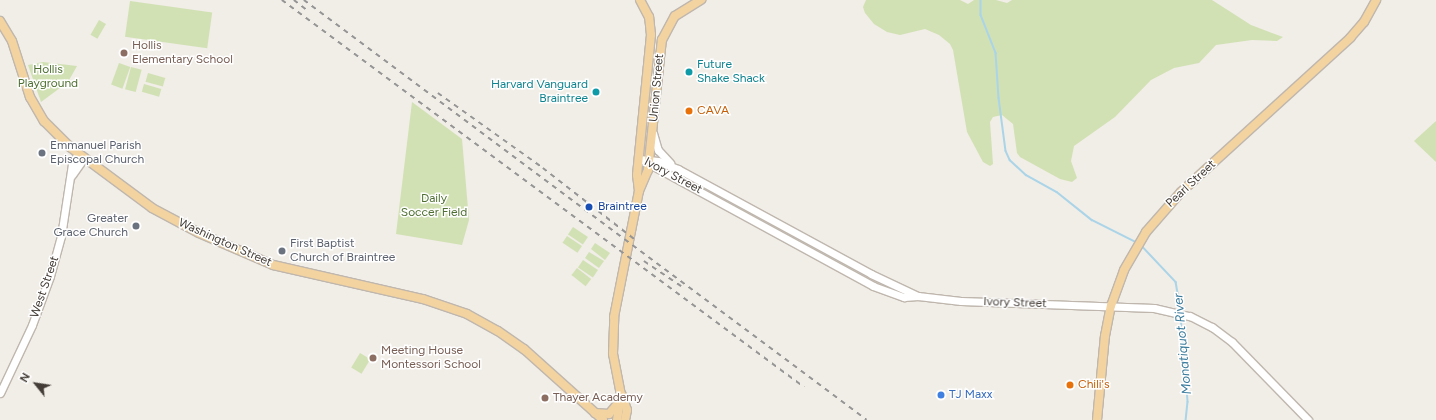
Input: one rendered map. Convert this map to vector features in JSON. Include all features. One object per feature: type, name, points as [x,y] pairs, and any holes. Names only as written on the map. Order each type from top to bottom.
[{"type":"main road","name":"Union Street","points":[[617,420],[621,402],[613,354],[614,321],[639,191],[637,175],[651,39],[649,17],[640,0]]},
{"type":"main road","name":"Union Street","points":[[639,191],[646,180],[649,161],[663,37],[675,16],[701,0]]},
{"type":"main road","name":"Pearl Street","points":[[1097,420],[1106,336],[1111,306],[1123,273],[1142,238],[1161,213],[1181,192],[1350,38],[1364,22],[1376,0]]},
{"type":"main road","name":"Washington Street","points":[[0,21],[12,41],[38,113],[56,134],[81,155],[155,210],[261,260],[307,274],[423,299],[473,317],[524,349],[603,420]]},
{"type":"main road","name":"Union Street","points":[[618,383],[627,410],[625,420]]},
{"type":"main road","points":[[594,412],[603,415],[613,411],[620,399],[618,383]]},
{"type":"main road","points":[[627,410],[630,420]]},
{"type":"street","points":[[653,131],[660,154],[678,169]]},
{"type":"street","name":"West Street","points":[[0,393],[32,325],[49,280],[61,236],[72,175],[73,161],[81,155]]},
{"type":"street","name":"Ivory Street","points":[[639,159],[678,169],[864,270],[918,296]]},
{"type":"street","name":"Ivory Street","points":[[649,161],[869,284],[904,296],[918,296],[961,301],[1111,306],[1170,310],[1190,316],[1212,327],[1232,342],[1308,420]]},
{"type":"street","points":[[692,186],[742,210],[743,206],[738,201]]},
{"type":"green space","points":[[866,0],[960,0],[968,4],[974,0],[996,0],[1007,3],[1012,0],[1212,0],[1251,25],[1283,37],[1277,41],[1252,40],[1216,45],[1199,63],[1174,68],[1151,80],[1115,117],[1074,146],[1071,161],[1077,178],[1072,182],[1060,179],[1020,157],[1017,153],[1013,124],[1002,115],[993,117],[990,122],[993,164],[990,166],[983,162],[967,132],[953,50],[950,44],[939,35],[925,29],[900,35],[887,32],[874,24],[865,13],[863,7]]},
{"type":"green space","points":[[130,1],[212,13],[207,48],[125,37]]},
{"type":"green space","points":[[99,20],[106,24],[97,39],[90,35]]},
{"type":"green space","name":"Hollis Playground","points":[[43,62],[77,66],[68,82],[41,102],[28,65]]},
{"type":"green space","points":[[119,63],[130,67],[122,89],[111,85]]},
{"type":"green space","points":[[131,67],[142,70],[136,92],[125,89]]},
{"type":"green space","points":[[148,73],[165,78],[163,87],[146,82]]},
{"type":"green space","points":[[144,84],[161,89],[159,97],[142,92]]},
{"type":"green space","name":"Daily Soccer Field","points":[[412,102],[462,139],[469,220],[462,245],[396,234]]},
{"type":"green space","points":[[1436,121],[1436,162],[1414,141]]},
{"type":"green space","points":[[573,227],[588,237],[583,245],[568,234]]},
{"type":"green space","points":[[567,236],[582,246],[577,253],[563,243]]},
{"type":"green space","points":[[595,243],[610,253],[605,260],[591,249]]},
{"type":"green space","points":[[589,252],[604,261],[599,268],[585,258]]},
{"type":"green space","points":[[583,260],[598,270],[593,278],[578,267]]},
{"type":"green space","points":[[577,268],[591,279],[586,286],[571,275]]},
{"type":"green space","points":[[360,353],[370,359],[362,374],[351,368]]},
{"type":"waterway","name":"Monatiquot River","points":[[981,0],[981,15],[996,53],[999,98],[1006,151],[1010,160],[1026,175],[1057,192],[1092,220],[1136,242]]},
{"type":"waterway","name":"Monatiquot River","points":[[1141,245],[1176,282],[1181,311]]},
{"type":"waterway","name":"Monatiquot River","points":[[1181,316],[1188,402],[1186,420]]},
{"type":"railway","points":[[282,0],[804,387]]},
{"type":"railway","points":[[294,0],[308,11]]},
{"type":"railway","points":[[304,0],[867,420]]},
{"type":"railway","points":[[438,93],[543,168],[638,242]]},
{"type":"railway","points":[[644,261],[681,286]]},
{"type":"place","name":"Hollis Elementary School","points":[[124,53]]},
{"type":"place","name":"Future Shake Shack","points":[[689,72]]},
{"type":"place","name":"Harvard Vanguard Braintree","points":[[596,92]]},
{"type":"place","name":"CAVA","points":[[689,111]]},
{"type":"place","name":"Emmanuel Parish Episcopal Church","points":[[42,153]]},
{"type":"place","name":"Braintree","points":[[589,207]]},
{"type":"place","name":"Greater Grace Church","points":[[136,226]]},
{"type":"place","name":"First Baptist Church of Braintree","points":[[282,251]]},
{"type":"place","name":"Meeting House Montessori School","points":[[373,358]]},
{"type":"place","name":"Chili's","points":[[1070,385]]},
{"type":"place","name":"TJ Maxx","points":[[941,395]]},
{"type":"place","name":"Thayer Academy","points":[[545,398]]}]
